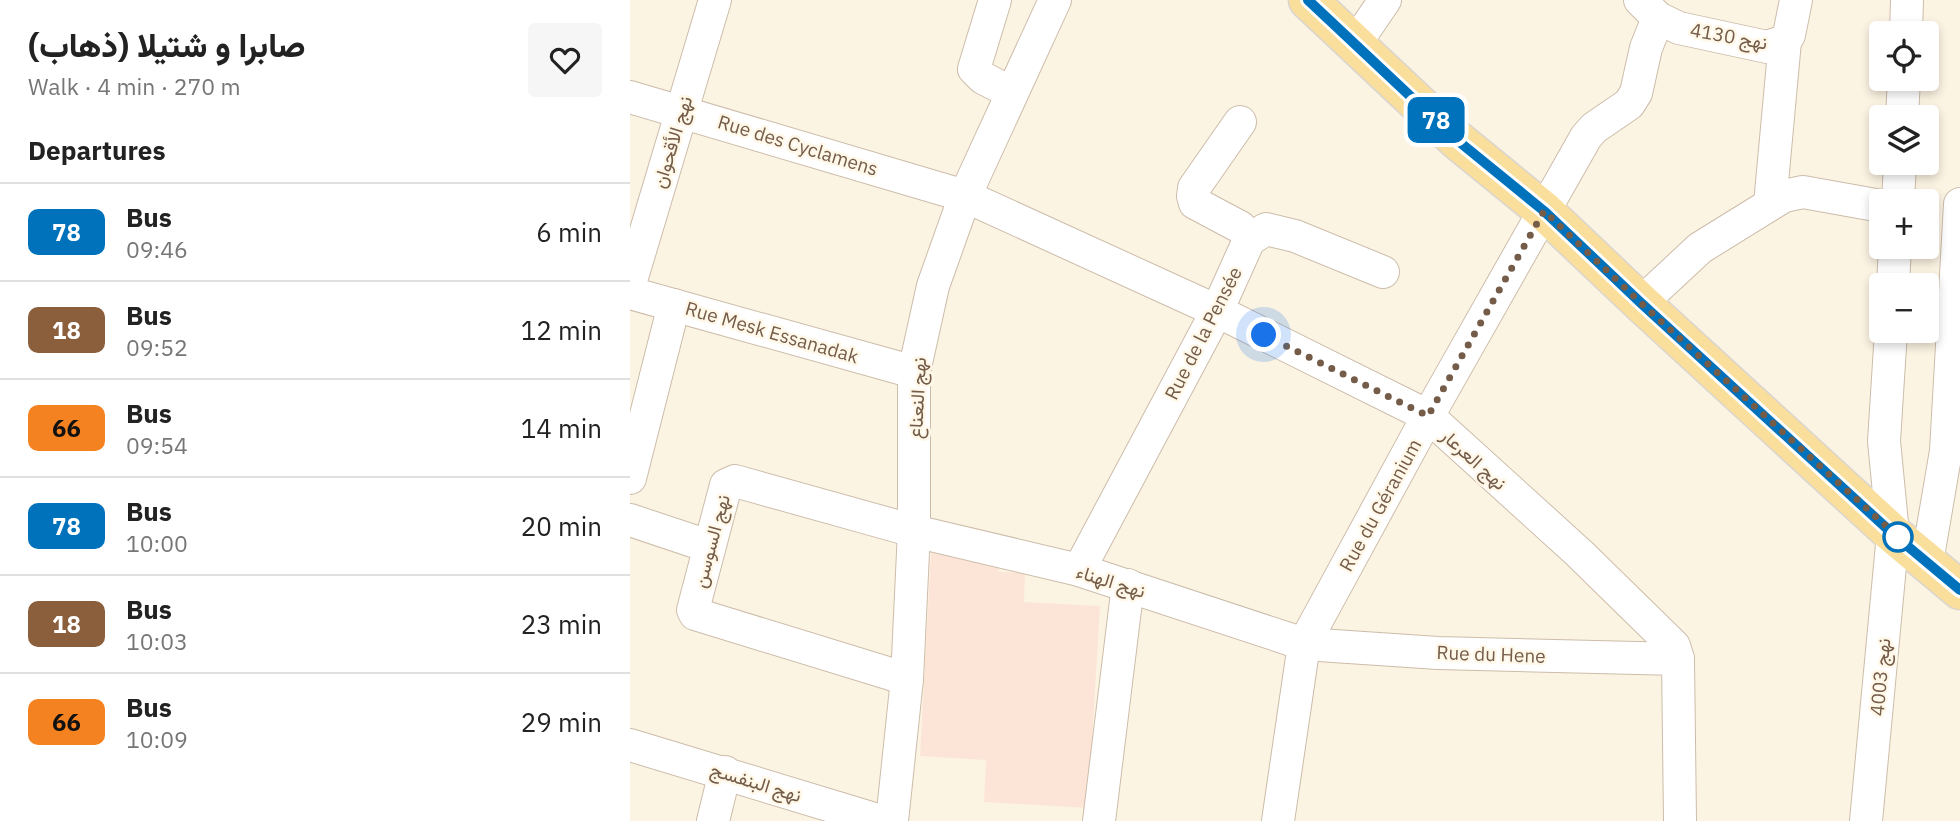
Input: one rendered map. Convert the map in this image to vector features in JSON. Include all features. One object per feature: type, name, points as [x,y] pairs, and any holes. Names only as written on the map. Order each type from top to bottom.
[{"type":"main road","points":[[1308,0],[1457,140],[1544,211],[1893,534],[1960,590]]},
{"type":"street","name":"نهج الأقحوان","points":[[630,284],[715,0]]},
{"type":"street","points":[[995,0],[974,69],[983,78],[1012,93]]},
{"type":"street","points":[[1355,44],[1385,0]]},
{"type":"street","name":"نهج 4130","points":[[1649,9],[1679,28],[1766,47],[1785,41],[1792,25],[1796,0]]},
{"type":"street","points":[[1906,21],[1907,0]]},
{"type":"street","name":"نهج النعناع","points":[[892,821],[906,679],[914,531],[914,372],[933,286],[965,196],[1012,93],[1047,2]]},
{"type":"street","name":"Rue du Géranium","points":[[1278,821],[1304,644],[1428,416],[1586,136],[1629,104],[1636,93],[1646,48],[1649,9]]},
{"type":"street","points":[[1770,204],[1785,41]]},
{"type":"street","name":"Rue des Cyclamens","points":[[630,97],[682,110],[965,196]]},
{"type":"street","points":[[1240,122],[1194,188],[1192,196],[1195,203],[1240,228],[1249,240],[1266,229],[1295,236],[1383,272]]},
{"type":"street","points":[[1641,303],[1700,248],[1784,196],[1802,191],[1869,204]]},
{"type":"street","name":"نهج العرعار","points":[[965,196],[1217,311],[1428,416],[1579,553],[1674,646],[1678,659]]},
{"type":"street","points":[[1927,562],[1953,450],[1960,204]]},
{"type":"street","name":"Rue de la Pensée","points":[[1079,570],[1217,311],[1249,240]]},
{"type":"street","name":"Rue Mesk Essanadak","points":[[630,293],[914,372]]},
{"type":"street","points":[[630,478],[674,305]]},
{"type":"street","name":"نهج 4003","points":[[1866,821],[1893,534],[1885,441],[1890,343]]},
{"type":"street","name":"نهج السوسن","points":[[906,679],[695,614],[693,610],[726,485],[735,481],[914,531]]},
{"type":"street","points":[[630,520],[708,546]]},
{"type":"street","name":"نهج الهناء","points":[[914,531],[1079,570],[1304,644]]},
{"type":"street","points":[[1099,821],[1128,585]]},
{"type":"street","name":"Rue du Hene","points":[[1304,644],[1438,653],[1678,659]]},
{"type":"street","points":[[1678,659],[1680,821]]},
{"type":"street","name":"نهج البنفسج","points":[[630,745],[881,821]]},
{"type":"street","points":[[713,821],[725,772]]},
{"type":"shaded area","points":[[931,553],[999,557],[999,572],[1025,573],[1024,602],[1100,606],[1088,808],[984,802],[986,760],[920,756]]},
{"type":"bus line","name":"78","points":[[1308,0],[1457,140],[1544,211],[1893,534],[1960,590]]},
{"type":"route","points":[[1264,335],[1428,416],[1544,211],[1898,537]]}]
